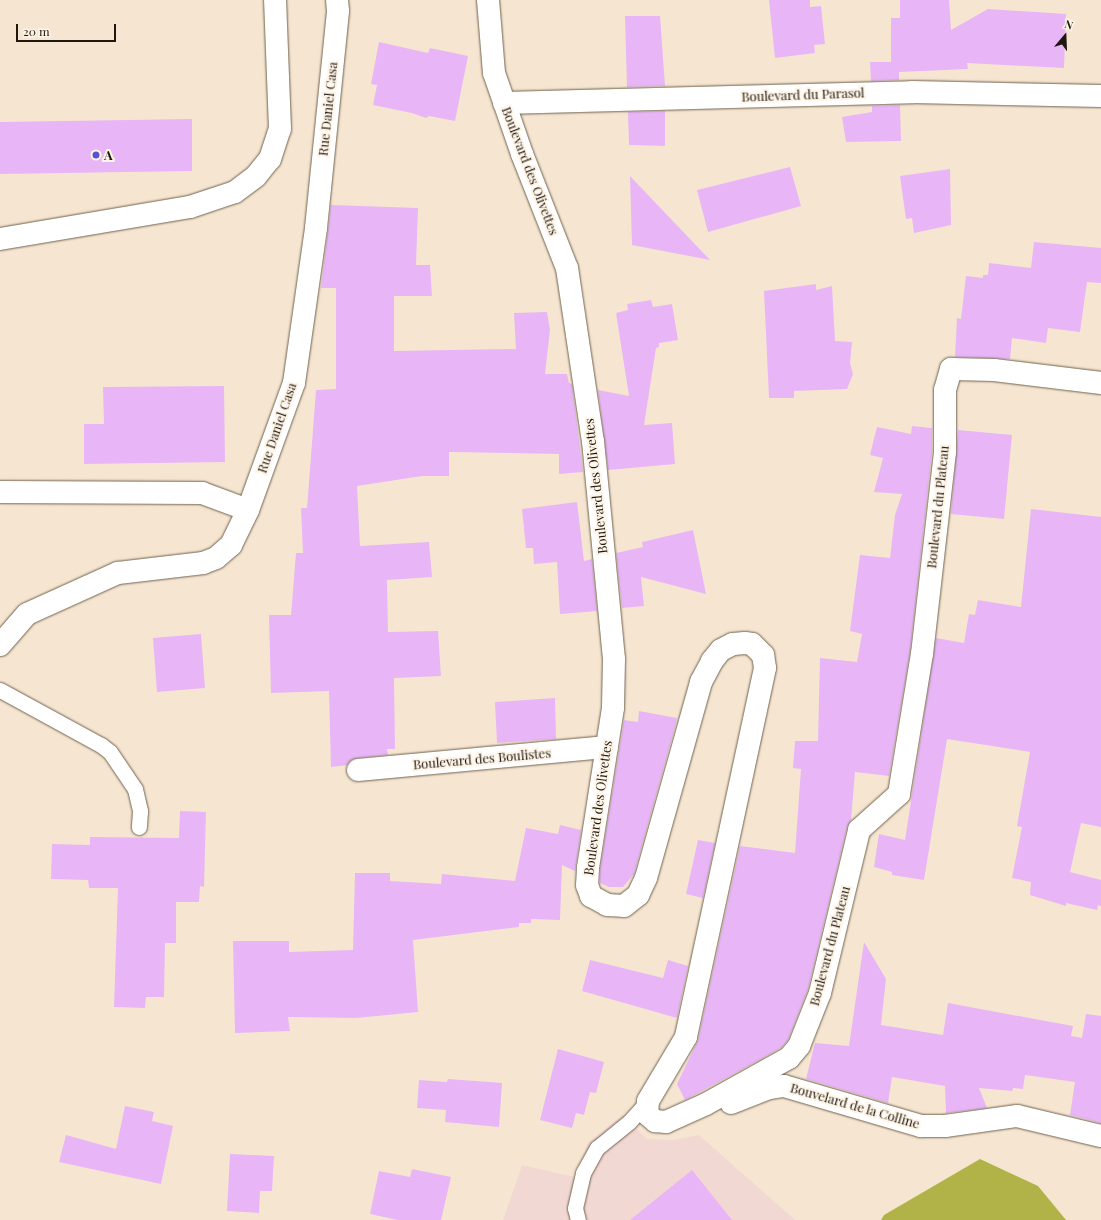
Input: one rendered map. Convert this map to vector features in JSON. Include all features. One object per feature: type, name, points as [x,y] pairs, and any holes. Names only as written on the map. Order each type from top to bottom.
[{"type":"street","points":[[0,239],[190,207],[235,192],[256,176],[270,158],[280,130],[279,63],[275,0]]},
{"type":"street","name":"Rue Daniel Casa","points":[[0,644],[27,614],[118,573],[203,563],[216,558],[231,545],[248,510],[294,383],[316,228],[338,11],[337,0]]},
{"type":"street","name":"Boulevard des Olivettes","points":[[488,0],[494,74],[567,268],[593,441],[614,659],[613,708],[587,885],[591,896],[607,905],[624,906],[638,895],[646,878],[701,682],[712,661],[721,650],[739,643],[752,644],[763,655],[765,668],[762,690],[686,1037],[648,1101]]},
{"type":"street","name":"Boulevard du Parasol","points":[[504,103],[912,92],[1101,96]]},
{"type":"street","name":"Boulevard du Plateau","points":[[706,1104],[789,1058],[799,1046],[820,994],[859,830],[899,794],[922,654],[945,452],[946,390],[951,370],[994,370],[1101,383]]},
{"type":"street","points":[[0,492],[202,493],[248,510]]},
{"type":"street","name":"Boulevard des Boulistes","points":[[358,770],[607,747]]},
{"type":"street","name":"Bouvelard de la Colline","points":[[706,1104],[738,1102],[769,1088],[784,1086],[921,1126],[945,1126],[1018,1116],[1101,1136]]},
{"type":"street","points":[[648,1101],[647,1114],[655,1121],[666,1122],[706,1104]]},
{"type":"lane","points":[[0,690],[101,745],[110,752],[135,789],[140,811],[139,827]]},
{"type":"lane","points":[[578,1220],[575,1208],[583,1173],[598,1148],[630,1122],[648,1101]]},
{"type":"shaded area","points":[[623,1115],[647,1139],[673,1140],[699,1135],[795,1220],[503,1220],[522,1165],[575,1177],[588,1143]]},
{"type":"shaded area","points":[[980,1159],[1038,1186],[1066,1220],[881,1220],[884,1215]]},
{"type":"building","points":[[769,0],[810,0],[810,7],[821,6],[825,44],[814,45],[815,53],[775,58]]},
{"type":"building","points":[[900,0],[949,0],[951,30],[988,9],[1066,14],[1064,68],[967,63],[968,69],[899,72],[899,80],[871,81],[870,62],[891,62],[891,18],[900,18]]},
{"type":"building","points":[[625,16],[660,16],[665,86],[627,87]]},
{"type":"building","points":[[379,42],[428,53],[430,48],[468,56],[455,121],[429,116],[426,118],[412,113],[373,105],[377,85],[371,84]]},
{"type":"building","points":[[900,105],[901,141],[846,142],[842,117],[872,112],[872,106]]},
{"type":"building","points":[[665,111],[665,146],[629,145],[628,112]]},
{"type":"building","name":"A","points":[[192,119],[192,171],[0,174],[0,122]]},
{"type":"building","points":[[790,167],[801,206],[708,232],[697,190]]},
{"type":"building","points":[[950,169],[951,225],[914,233],[912,218],[906,219],[900,176]]},
{"type":"building","points":[[630,176],[710,260],[632,245]]},
{"type":"building","points":[[331,205],[418,208],[416,265],[430,265],[432,296],[394,296],[394,351],[516,349],[514,313],[547,312],[550,330],[545,374],[567,374],[569,383],[572,384],[583,472],[559,474],[559,454],[449,452],[449,476],[422,476],[357,486],[360,546],[429,542],[432,577],[387,580],[388,632],[438,631],[441,676],[394,678],[395,749],[387,749],[388,755],[357,758],[347,765],[331,767],[329,691],[271,693],[269,615],[291,615],[296,553],[303,553],[301,508],[307,508],[316,390],[336,389],[336,288],[321,288]]},
{"type":"building","points":[[1034,242],[1101,248],[1101,283],[1087,282],[1080,332],[1048,328],[1046,343],[1012,338],[1010,359],[955,357],[957,318],[961,319],[966,276],[983,278],[983,275],[988,275],[989,263],[1031,268]]},
{"type":"building","points":[[816,284],[816,290],[832,286],[835,341],[852,342],[850,363],[853,374],[847,389],[794,391],[794,398],[769,398],[764,291]]},
{"type":"building","points":[[651,300],[653,307],[672,304],[678,340],[659,343],[659,347],[656,348],[644,425],[672,423],[675,464],[608,470],[598,390],[629,396],[616,313],[628,310],[627,304]]},
{"type":"building","points":[[224,386],[225,462],[84,464],[84,424],[104,424],[103,387]]},
{"type":"building","points":[[912,426],[932,428],[932,451],[910,652],[889,776],[855,772],[851,820],[847,827],[808,989],[788,1040],[782,1047],[685,1100],[677,1084],[698,1040],[740,846],[795,853],[801,769],[793,768],[795,741],[818,741],[820,658],[857,662],[862,634],[850,631],[860,555],[890,558],[895,515],[902,494],[874,492],[883,458],[870,455],[877,427],[911,434]]},
{"type":"building","points":[[958,430],[1012,435],[1004,519],[951,514]]},
{"type":"building","points":[[577,502],[584,561],[592,559],[597,611],[560,614],[557,562],[534,564],[533,548],[526,548],[522,509]]},
{"type":"building","points":[[1031,509],[1101,517],[1101,827],[1081,823],[1070,872],[1101,880],[1101,906],[1098,905],[1097,910],[1066,903],[1066,906],[1030,895],[1031,882],[1012,878],[1022,827],[1017,826],[1030,752],[947,739],[924,880],[892,875],[892,872],[874,867],[879,834],[905,840],[936,638],[964,643],[969,614],[975,615],[978,600],[1021,607]]},
{"type":"building","points":[[693,530],[706,594],[641,577],[644,606],[622,608],[616,553],[643,547],[642,542]]},
{"type":"building","points":[[201,634],[205,688],[157,692],[153,638]]},
{"type":"building","points":[[555,698],[556,739],[497,743],[495,702]]},
{"type":"building","points":[[639,711],[677,718],[634,874],[623,887],[609,887],[600,883],[600,869],[624,720],[638,722]]},
{"type":"building","points":[[180,811],[206,812],[204,887],[200,886],[199,902],[176,902],[176,943],[165,943],[164,997],[146,997],[145,1008],[114,1007],[118,888],[89,888],[88,880],[51,879],[52,844],[90,845],[90,837],[179,838]]},
{"type":"building","points":[[560,825],[581,830],[575,871],[562,865],[560,920],[531,919],[531,923],[519,923],[519,927],[413,940],[418,1012],[356,1018],[288,1017],[290,1031],[235,1033],[233,941],[289,941],[289,952],[353,950],[355,873],[390,873],[390,881],[441,884],[442,874],[515,881],[526,828],[558,834]]},
{"type":"building","points":[[698,840],[715,843],[703,898],[686,894]]},
{"type":"building","points":[[864,942],[886,979],[881,1025],[943,1035],[948,1003],[1073,1026],[1071,1036],[1082,1038],[1086,1014],[1101,1016],[1101,1123],[1070,1115],[1075,1082],[1025,1075],[1023,1089],[1013,1088],[1012,1091],[979,1088],[987,1108],[946,1113],[945,1086],[892,1077],[888,1103],[806,1079],[815,1043],[849,1046]]},
{"type":"building","points":[[590,960],[663,978],[668,960],[688,966],[677,1018],[582,991]]},
{"type":"building","points":[[558,1049],[604,1062],[596,1093],[590,1092],[584,1115],[576,1113],[572,1128],[540,1120]]},
{"type":"building","points":[[448,1079],[502,1083],[499,1127],[445,1122],[446,1110],[417,1108],[419,1080],[447,1082]]},
{"type":"building","points":[[125,1106],[154,1112],[152,1121],[173,1126],[161,1184],[59,1162],[66,1135],[116,1149]]},
{"type":"building","points":[[230,1154],[274,1156],[272,1191],[260,1191],[259,1213],[227,1211]]},
{"type":"building","points":[[412,1169],[451,1177],[441,1220],[398,1220],[370,1214],[379,1171],[410,1177]]},
{"type":"building","points":[[692,1170],[732,1220],[630,1220]]},
{"type":"place","name":"A","points":[[96,155]]}]
